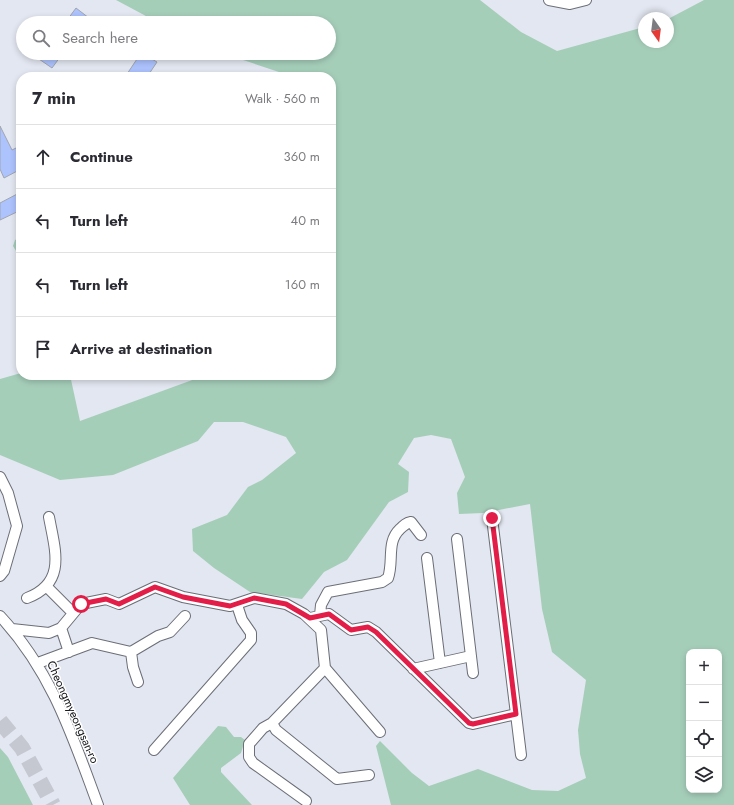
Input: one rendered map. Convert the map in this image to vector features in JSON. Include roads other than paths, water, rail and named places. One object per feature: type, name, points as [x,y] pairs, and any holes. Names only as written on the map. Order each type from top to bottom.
[{"type":"street","points":[[549,0],[570,4],[586,0]]},
{"type":"street","points":[[0,478],[8,493],[17,526],[6,564],[0,576]]},
{"type":"street","points":[[27,598],[38,593],[46,586],[52,576],[56,564],[50,517]]},
{"type":"street","points":[[492,518],[521,755]]},
{"type":"street","points":[[320,616],[321,605],[328,592],[382,582],[388,578],[391,547],[397,532],[407,523],[411,522],[421,535]]},
{"type":"street","points":[[457,539],[473,673]]},
{"type":"street","points":[[427,558],[440,663]]},
{"type":"street","points":[[46,586],[73,614]]},
{"type":"street","points":[[12,629],[44,633],[54,631],[61,628],[81,604],[106,599],[119,604],[155,587],[183,597],[230,606],[237,605],[254,598],[291,605],[310,618],[321,630],[325,668],[380,732]]},
{"type":"street","points":[[154,750],[251,640],[251,633],[242,620],[237,605]]},
{"type":"street","points":[[310,618],[329,614],[351,630],[368,627],[376,632],[469,723],[473,724],[516,714]]},
{"type":"street","name":"Cheongmyeongsan-ro","points":[[0,616],[38,663],[77,746],[98,805]]},
{"type":"street","points":[[38,663],[92,643],[131,652],[158,636],[170,632],[185,616]]},
{"type":"street","points":[[61,628],[70,652]]},
{"type":"street","points":[[131,652],[133,667],[138,682]]},
{"type":"street","points":[[413,669],[471,656]]},
{"type":"street","points":[[306,800],[251,760],[250,742],[263,728],[272,724],[325,668]]},
{"type":"street","points":[[272,724],[276,730],[337,779],[369,775]]},
{"type":"tunnel","points":[[0,721],[22,748],[53,805]]}]
